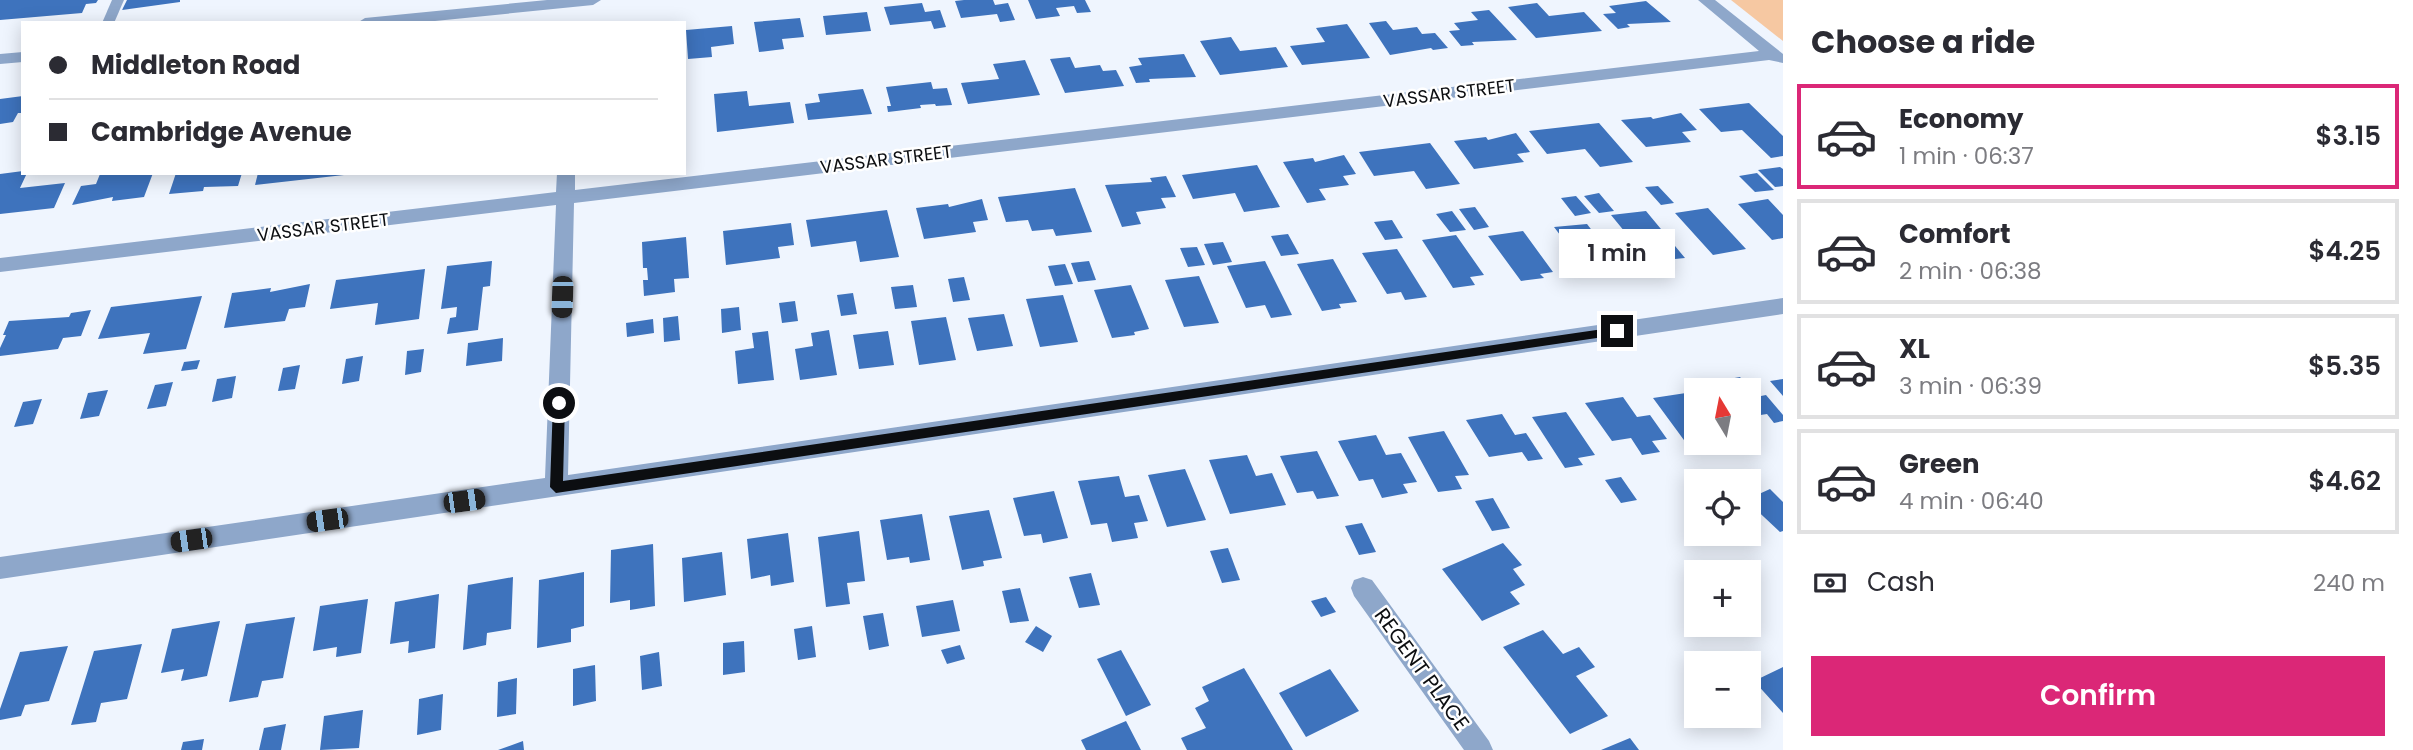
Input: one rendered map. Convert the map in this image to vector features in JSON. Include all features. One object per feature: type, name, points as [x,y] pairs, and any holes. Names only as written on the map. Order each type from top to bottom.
[{"type":"street","points":[[389,21],[571,6],[593,0]]},
{"type":"street","points":[[1706,0],[1778,58]]},
{"type":"street","points":[[0,59],[21,57]]},
{"type":"street","name":"VASSAR STREET","points":[[0,265],[1778,58]]},
{"type":"street","points":[[556,487],[566,175]]},
{"type":"street","points":[[0,568],[1783,306]]},
{"type":"street","name":"REGENT PLACE","points":[[1363,588],[1480,750]]},
{"type":"lane","points":[[109,21],[118,0]]},
{"type":"shaded area","points":[[1731,0],[1783,0],[1783,41]]},
{"type":"building","points":[[0,0],[98,0],[96,3],[86,4],[82,13],[0,20]]},
{"type":"building","points":[[127,0],[180,0],[180,2],[122,10]]},
{"type":"building","points":[[993,0],[995,5],[1008,3],[1015,20],[1000,22],[997,14],[961,18],[955,1]]},
{"type":"building","points":[[1028,0],[1085,0],[1091,12],[1077,13],[1074,6],[1056,8],[1060,16],[1036,19]]},
{"type":"building","points":[[1646,1],[1671,22],[1627,24],[1630,27],[1618,29],[1603,14],[1616,13],[1609,6]]},
{"type":"building","points":[[922,3],[925,12],[940,10],[946,27],[934,29],[931,21],[890,25],[884,7]]},
{"type":"building","points":[[1537,3],[1549,16],[1584,12],[1602,31],[1536,38],[1508,7]]},
{"type":"building","points":[[1489,10],[1517,40],[1472,42],[1474,45],[1461,46],[1449,31],[1460,30],[1454,23],[1478,20],[1471,12]]},
{"type":"building","points":[[867,12],[871,31],[826,35],[823,16]]},
{"type":"building","points":[[800,18],[804,37],[782,39],[784,49],[759,52],[754,22]]},
{"type":"building","points":[[1386,21],[1393,30],[1417,27],[1422,34],[1435,33],[1448,48],[1390,55],[1369,23]]},
{"type":"building","points":[[1347,24],[1370,58],[1302,65],[1290,46],[1325,42],[1316,28]]},
{"type":"building","points":[[732,26],[734,44],[711,47],[712,57],[688,59],[686,30]]},
{"type":"building","points":[[1231,37],[1240,51],[1276,47],[1288,67],[1220,75],[1200,41]]},
{"type":"building","points":[[1184,54],[1196,77],[1149,79],[1150,82],[1136,83],[1129,67],[1142,65],[1138,58]]},
{"type":"building","points":[[1070,57],[1075,68],[1100,65],[1103,71],[1116,70],[1124,86],[1065,93],[1050,59]]},
{"type":"building","points":[[1025,60],[1040,95],[968,104],[961,83],[999,79],[993,64]]},
{"type":"building","points":[[931,82],[933,89],[947,88],[952,105],[920,105],[921,108],[888,112],[887,106],[891,106],[886,87]]},
{"type":"building","points":[[863,89],[872,114],[808,120],[805,104],[820,102],[818,94]]},
{"type":"building","points":[[747,91],[749,106],[790,102],[794,123],[717,132],[714,94]]},
{"type":"building","points":[[21,96],[21,113],[18,113],[13,122],[0,124],[0,99]]},
{"type":"building","points":[[1749,103],[1783,136],[1783,156],[1771,158],[1742,130],[1721,132],[1699,109]]},
{"type":"building","points":[[1681,113],[1697,130],[1682,132],[1691,142],[1646,147],[1621,120],[1653,119]]},
{"type":"building","points":[[1599,123],[1633,162],[1600,167],[1585,149],[1547,154],[1529,131]]},
{"type":"building","points":[[1516,133],[1530,152],[1517,154],[1524,162],[1474,169],[1454,141],[1486,137],[1488,140]]},
{"type":"building","points":[[1430,143],[1460,184],[1426,189],[1414,171],[1374,176],[1359,152]]},
{"type":"building","points":[[1344,155],[1356,174],[1343,176],[1349,185],[1319,189],[1326,200],[1307,203],[1283,162],[1313,158],[1315,162]]},
{"type":"building","points":[[1257,165],[1280,207],[1244,212],[1235,193],[1193,199],[1182,175]]},
{"type":"building","points":[[1780,167],[1783,169],[1783,186],[1775,187],[1758,170]]},
{"type":"building","points":[[21,171],[21,175],[26,175],[20,188],[65,183],[54,208],[0,214],[0,174]]},
{"type":"building","points":[[1757,173],[1774,190],[1755,192],[1739,176]]},
{"type":"building","points":[[100,175],[152,175],[144,197],[112,201],[113,197],[72,205],[81,186],[96,184]]},
{"type":"building","points":[[175,175],[241,175],[238,186],[204,187],[203,191],[169,194]]},
{"type":"building","points":[[258,175],[344,175],[255,185]]},
{"type":"building","points":[[1166,176],[1176,197],[1161,198],[1166,208],[1136,212],[1141,224],[1122,227],[1105,185],[1152,182],[1150,178]]},
{"type":"building","points":[[1658,186],[1674,203],[1661,205],[1645,187]]},
{"type":"building","points":[[1075,188],[1092,232],[1056,236],[1053,229],[1032,231],[1028,220],[1006,222],[998,197]]},
{"type":"building","points":[[1599,193],[1614,211],[1599,213],[1584,196]]},
{"type":"building","points":[[1576,196],[1591,213],[1575,216],[1561,198]]},
{"type":"building","points":[[982,199],[988,220],[973,222],[976,232],[924,239],[916,208],[948,204],[949,207]]},
{"type":"building","points":[[1768,199],[1783,215],[1783,238],[1772,240],[1738,204]]},
{"type":"building","points":[[1475,207],[1489,227],[1474,230],[1459,209]]},
{"type":"building","points":[[1708,208],[1746,249],[1713,255],[1675,213]]},
{"type":"building","points":[[887,210],[899,257],[860,262],[856,241],[811,247],[806,220]]},
{"type":"building","points":[[1452,211],[1466,230],[1450,232],[1436,214]]},
{"type":"building","points":[[1646,211],[1685,258],[1665,260],[1658,252],[1643,254],[1611,215]]},
{"type":"building","points":[[1392,220],[1403,238],[1385,240],[1374,222]]},
{"type":"building","points":[[791,223],[794,245],[778,247],[780,258],[726,265],[723,231]]},
{"type":"building","points":[[1587,224],[1621,268],[1588,272],[1554,227]]},
{"type":"building","points":[[1523,231],[1553,272],[1540,274],[1544,278],[1521,281],[1488,236]]},
{"type":"building","points":[[1288,234],[1299,254],[1281,256],[1271,236]]},
{"type":"building","points":[[1456,235],[1484,275],[1470,277],[1475,285],[1453,288],[1422,240]]},
{"type":"building","points":[[686,237],[689,278],[674,279],[675,292],[644,296],[643,280],[648,280],[647,268],[643,268],[642,242]]},
{"type":"building","points":[[1223,242],[1232,262],[1213,265],[1204,244]]},
{"type":"building","points":[[1197,247],[1205,265],[1188,267],[1180,248]]},
{"type":"building","points":[[1397,249],[1427,297],[1405,300],[1401,292],[1387,294],[1362,253]]},
{"type":"building","points":[[1333,259],[1357,302],[1339,304],[1341,308],[1322,311],[1297,264]]},
{"type":"building","points":[[492,261],[490,286],[483,287],[478,330],[447,334],[450,318],[456,317],[457,307],[441,309],[447,266]]},
{"type":"building","points":[[1089,261],[1096,280],[1078,282],[1071,263]]},
{"type":"building","points":[[1265,261],[1292,315],[1271,318],[1265,305],[1246,308],[1227,266]]},
{"type":"building","points":[[1065,264],[1073,284],[1055,286],[1048,266]]},
{"type":"building","points":[[425,269],[419,319],[375,325],[378,303],[330,309],[336,280]]},
{"type":"building","points":[[1199,276],[1219,323],[1184,327],[1165,280]]},
{"type":"building","points":[[964,277],[970,300],[953,302],[948,279]]},
{"type":"building","points":[[310,284],[305,307],[289,309],[285,321],[224,328],[232,293],[271,288],[270,292]]},
{"type":"building","points":[[913,285],[917,307],[895,309],[891,287]]},
{"type":"building","points":[[1131,285],[1149,329],[1134,332],[1135,335],[1112,338],[1094,290]]},
{"type":"building","points":[[853,293],[857,314],[841,316],[837,295]]},
{"type":"building","points":[[1063,295],[1078,342],[1040,347],[1026,299]]},
{"type":"building","points":[[202,296],[186,349],[143,354],[150,333],[98,339],[111,307]]},
{"type":"building","points":[[795,301],[798,321],[782,323],[779,303]]},
{"type":"building","points":[[739,307],[741,330],[722,333],[721,309]]},
{"type":"building","points":[[91,310],[81,336],[63,338],[58,349],[0,356],[0,348],[6,335],[3,335],[9,321],[69,317],[71,313]]},
{"type":"building","points":[[1004,314],[1013,346],[977,351],[968,318]]},
{"type":"building","points":[[678,316],[680,340],[664,342],[663,318]]},
{"type":"building","points":[[946,317],[956,360],[919,365],[911,321]]},
{"type":"building","points":[[653,319],[654,333],[627,337],[626,323]]},
{"type":"building","points":[[829,330],[837,375],[800,380],[795,349],[813,346],[811,333]]},
{"type":"building","points":[[768,331],[774,380],[738,384],[735,351],[754,348],[752,333]]},
{"type":"building","points":[[888,331],[894,365],[859,369],[853,335]]},
{"type":"building","points":[[503,338],[502,361],[466,366],[468,343]]},
{"type":"building","points":[[424,349],[421,372],[405,375],[407,351]]},
{"type":"building","points":[[363,356],[359,381],[342,384],[346,359]]},
{"type":"building","points":[[200,360],[197,369],[181,371],[184,362]]},
{"type":"building","points":[[300,365],[295,389],[278,391],[283,368]]},
{"type":"building","points":[[236,376],[232,398],[212,402],[217,379]]},
{"type":"building","points":[[1783,379],[1783,396],[1770,381]]},
{"type":"building","points":[[173,382],[166,406],[147,409],[155,385]]},
{"type":"building","points":[[108,390],[99,416],[80,419],[88,393]]},
{"type":"building","points":[[1684,393],[1684,440],[1653,398]]},
{"type":"building","points":[[1766,395],[1783,415],[1783,421],[1774,423],[1767,414],[1761,415],[1761,396]]},
{"type":"building","points":[[1623,397],[1637,417],[1650,415],[1667,439],[1652,441],[1660,452],[1642,455],[1631,438],[1612,441],[1585,403]]},
{"type":"building","points":[[42,399],[33,424],[14,427],[23,402]]},
{"type":"building","points":[[1566,412],[1595,455],[1578,458],[1583,465],[1565,468],[1532,417]]},
{"type":"building","points":[[1502,414],[1515,435],[1526,433],[1543,459],[1528,461],[1522,452],[1489,457],[1466,420]]},
{"type":"building","points":[[1444,431],[1469,475],[1455,476],[1462,489],[1438,492],[1408,437]]},
{"type":"building","points":[[1376,435],[1386,455],[1401,453],[1417,482],[1403,484],[1408,493],[1382,498],[1373,479],[1359,481],[1338,441]]},
{"type":"building","points":[[1317,451],[1339,496],[1317,499],[1313,491],[1297,493],[1280,456]]},
{"type":"building","points":[[1247,455],[1256,476],[1272,473],[1286,505],[1230,514],[1209,460]]},
{"type":"building","points":[[1185,469],[1206,520],[1167,527],[1148,475]]},
{"type":"building","points":[[1119,476],[1125,497],[1139,495],[1148,521],[1134,523],[1138,538],[1112,542],[1107,523],[1091,525],[1078,481]]},
{"type":"building","points":[[1621,477],[1637,500],[1621,503],[1605,480]]},
{"type":"building","points":[[1770,489],[1783,502],[1783,531],[1780,532],[1761,514],[1761,493]]},
{"type":"building","points":[[1054,491],[1068,538],[1043,543],[1041,534],[1024,536],[1013,498]]},
{"type":"building","points":[[1493,498],[1510,528],[1492,531],[1475,501]]},
{"type":"building","points":[[989,510],[1002,558],[983,561],[984,566],[962,570],[949,516]]},
{"type":"building","points":[[922,514],[930,560],[910,563],[909,557],[887,560],[880,520]]},
{"type":"building","points":[[1362,523],[1376,552],[1359,555],[1345,526]]},
{"type":"building","points":[[859,531],[865,581],[847,583],[850,604],[826,607],[818,537]]},
{"type":"building","points":[[788,533],[794,582],[771,586],[770,575],[751,579],[747,539]]},
{"type":"building","points":[[1503,543],[1522,565],[1513,569],[1525,585],[1510,592],[1520,604],[1482,621],[1442,569]]},
{"type":"building","points":[[653,544],[655,606],[630,610],[630,600],[610,603],[611,550]]},
{"type":"building","points":[[1228,548],[1240,580],[1222,583],[1210,551]]},
{"type":"building","points":[[722,552],[726,595],[684,602],[682,558]]},
{"type":"building","points":[[584,572],[584,626],[571,629],[571,642],[537,648],[539,580]]},
{"type":"building","points":[[1091,573],[1100,605],[1079,608],[1069,577]]},
{"type":"building","points":[[513,577],[511,629],[487,633],[486,645],[463,650],[468,585]]},
{"type":"building","points":[[1020,588],[1029,621],[1010,623],[1002,591]]},
{"type":"building","points":[[439,594],[435,648],[408,653],[409,641],[390,644],[395,602]]},
{"type":"building","points":[[1326,597],[1336,612],[1321,617],[1311,601]]},
{"type":"building","points":[[368,599],[361,653],[336,657],[337,647],[313,651],[320,606]]},
{"type":"building","points":[[953,600],[960,631],[922,637],[916,606]]},
{"type":"building","points":[[883,613],[889,646],[869,650],[863,616]]},
{"type":"building","points":[[295,617],[283,678],[262,681],[258,697],[229,702],[246,624]]},
{"type":"building","points":[[220,621],[207,676],[181,681],[184,669],[161,673],[172,629]]},
{"type":"building","points":[[812,626],[816,657],[798,660],[794,629]]},
{"type":"building","points":[[1036,626],[1052,636],[1043,652],[1025,642]]},
{"type":"building","points":[[1543,630],[1563,654],[1579,647],[1595,667],[1576,676],[1608,716],[1570,734],[1503,647]]},
{"type":"building","points":[[744,641],[745,672],[723,675],[723,643]]},
{"type":"building","points":[[142,644],[127,699],[101,703],[96,722],[71,725],[94,651]]},
{"type":"building","points":[[960,645],[965,659],[947,664],[941,650]]},
{"type":"building","points":[[68,646],[49,701],[25,705],[21,716],[0,720],[0,709],[20,652]]},
{"type":"building","points":[[1121,650],[1151,705],[1126,716],[1097,659]]},
{"type":"building","points":[[659,652],[662,686],[642,690],[640,656]]},
{"type":"building","points":[[595,665],[596,701],[573,706],[573,669]]},
{"type":"building","points":[[1783,667],[1783,713],[1761,689],[1761,678]]},
{"type":"building","points":[[1244,668],[1293,750],[1187,750],[1181,738],[1206,728],[1195,708],[1209,701],[1202,687]]},
{"type":"building","points":[[1330,669],[1359,711],[1306,737],[1279,693]]},
{"type":"building","points":[[517,678],[516,714],[497,717],[498,682]]},
{"type":"building","points":[[443,694],[441,730],[417,735],[419,699]]},
{"type":"building","points":[[363,710],[359,748],[320,750],[324,716]]},
{"type":"building","points":[[1126,721],[1141,750],[1086,750],[1081,740]]},
{"type":"building","points":[[286,724],[281,750],[259,750],[264,728]]},
{"type":"building","points":[[1630,738],[1639,750],[1601,750]]},
{"type":"building","points":[[204,739],[202,750],[181,750],[183,742]]},
{"type":"building","points":[[523,741],[524,750],[498,750]]},
{"type":"route","points":[[559,403],[556,487],[1617,331]]}]
